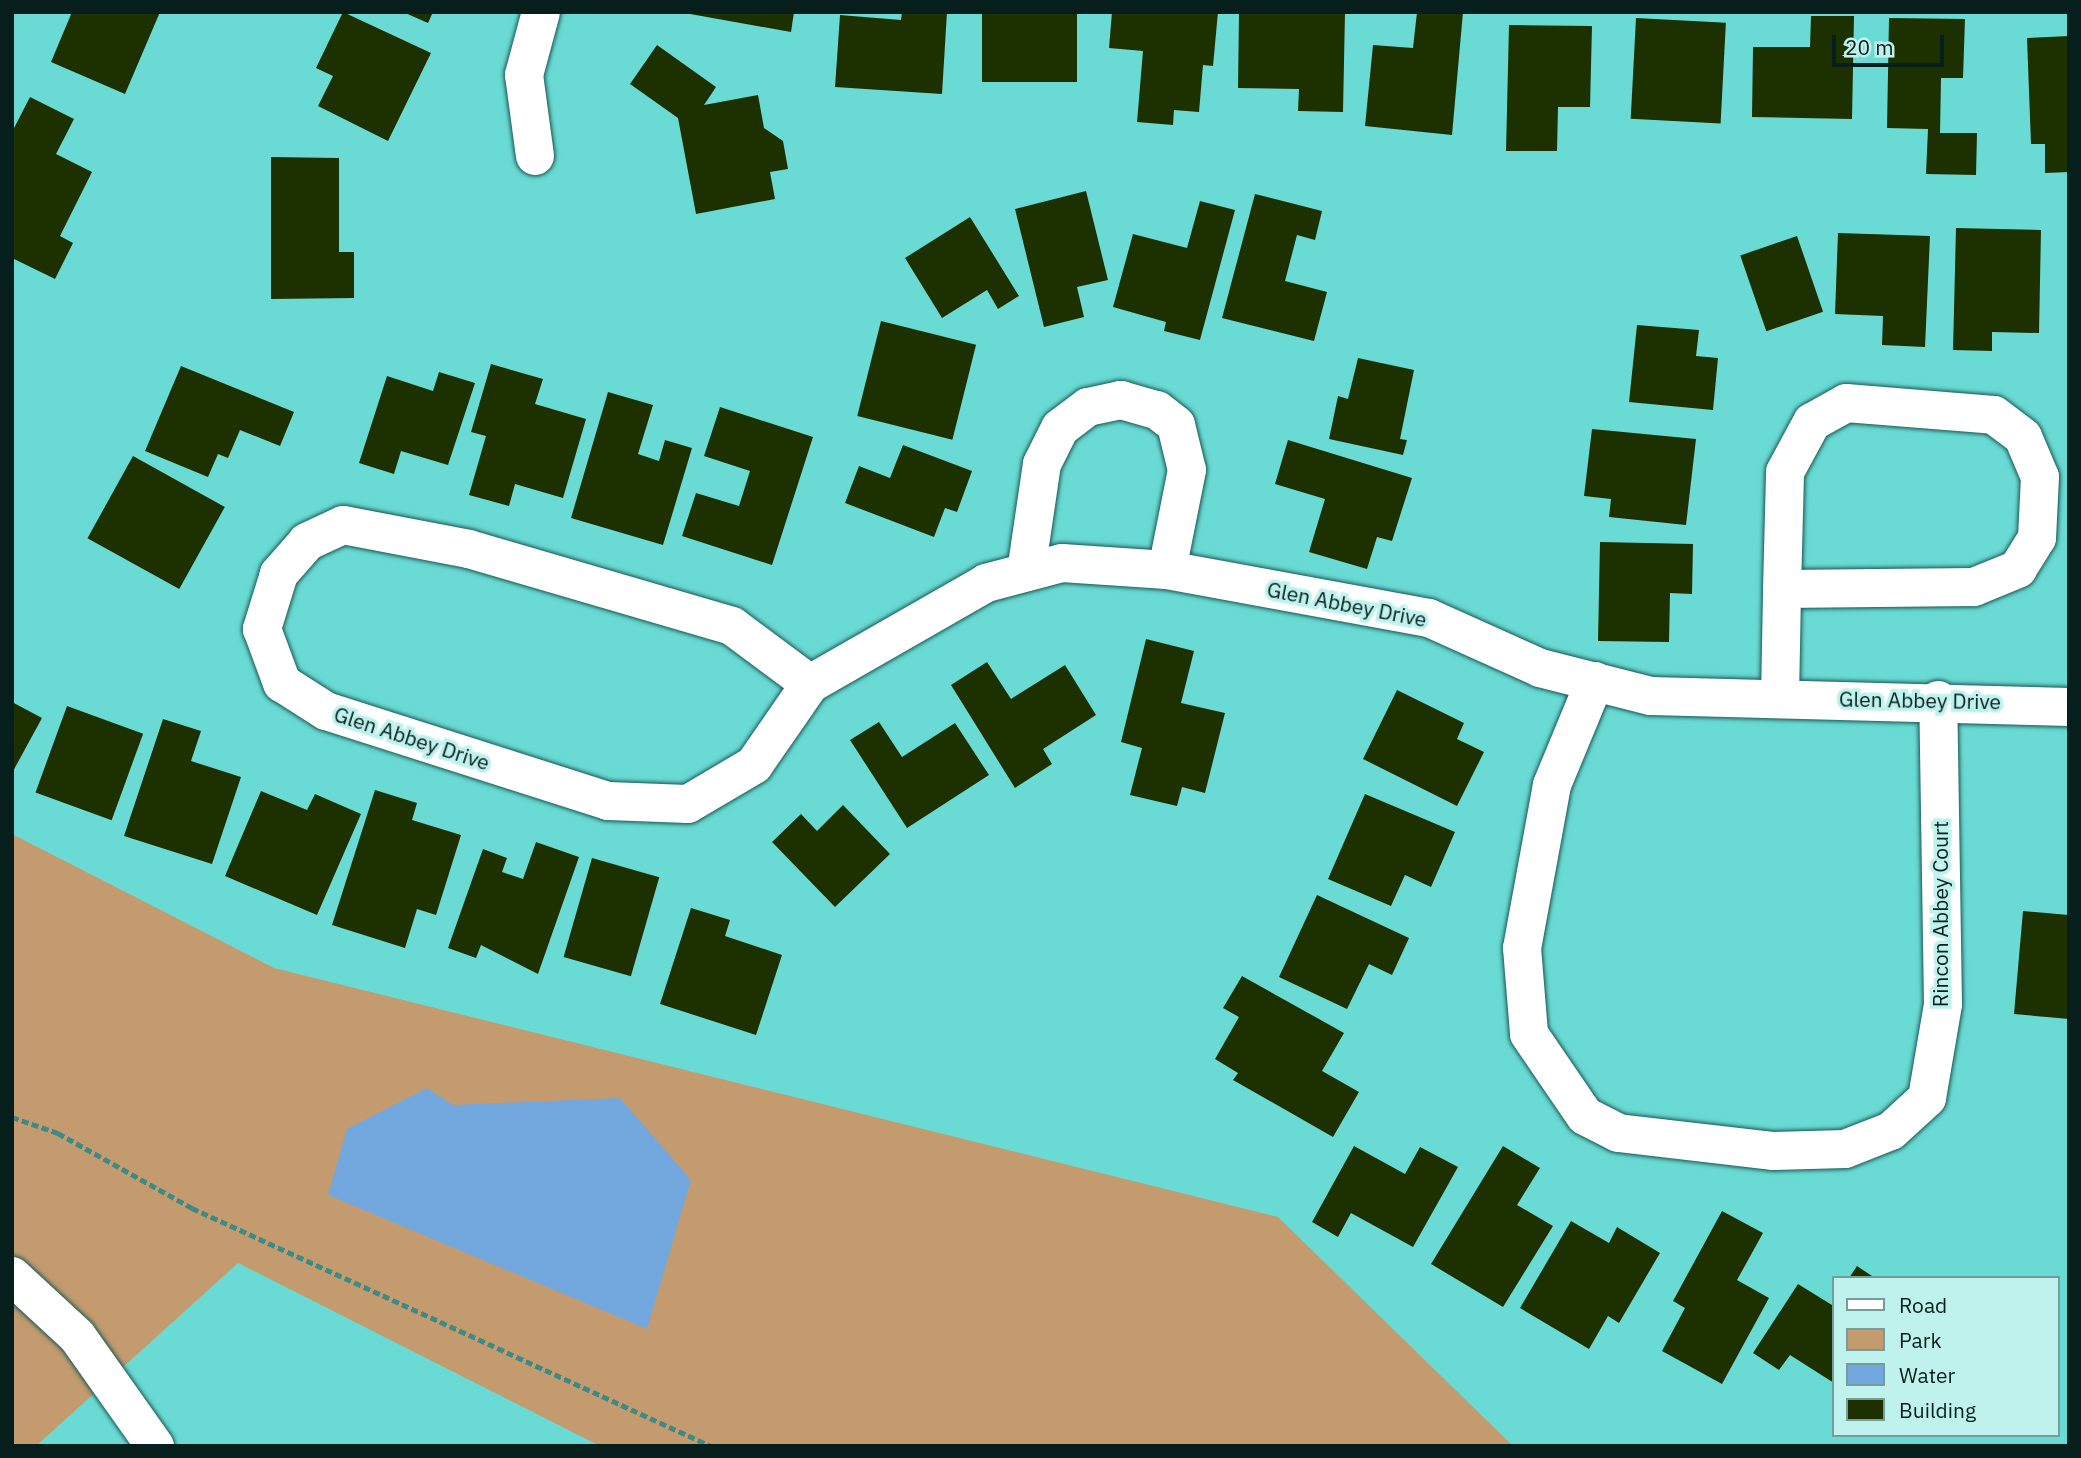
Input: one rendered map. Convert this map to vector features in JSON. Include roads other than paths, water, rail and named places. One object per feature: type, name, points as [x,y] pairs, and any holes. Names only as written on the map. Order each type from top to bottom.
[{"type":"street","points":[[535,156],[524,75],[541,12]]},
{"type":"street","points":[[1026,572],[1042,464],[1060,428],[1088,407],[1121,400],[1157,410],[1176,425],[1187,470],[1167,570]]},
{"type":"street","points":[[1780,698],[1782,589],[1785,472],[1812,422],[1846,404],[1859,404],[1994,415],[2023,437],[2040,477],[2038,538],[2018,569],[1974,587],[1782,589]]},
{"type":"street","name":"Glen Abbey Drive","points":[[810,684],[732,626],[469,549],[342,525],[307,541],[279,574],[262,629],[282,682],[326,711],[608,801],[688,804],[754,765],[810,684],[986,583],[1062,563],[1167,570],[1429,618],[1540,667],[1651,696],[1938,700],[2069,707]]},
{"type":"street","name":"Rincon Abbey Court","points":[[1595,681],[1552,785],[1522,948],[1529,1034],[1585,1116],[1618,1133],[1774,1151],[1845,1149],[1891,1131],[1927,1098],[1944,1004],[1938,700]]},
{"type":"street","points":[[12,1276],[77,1336],[155,1446]]},
{"type":"water","points":[[427,1088],[453,1105],[620,1098],[691,1180],[647,1329],[328,1195],[347,1129]]}]
